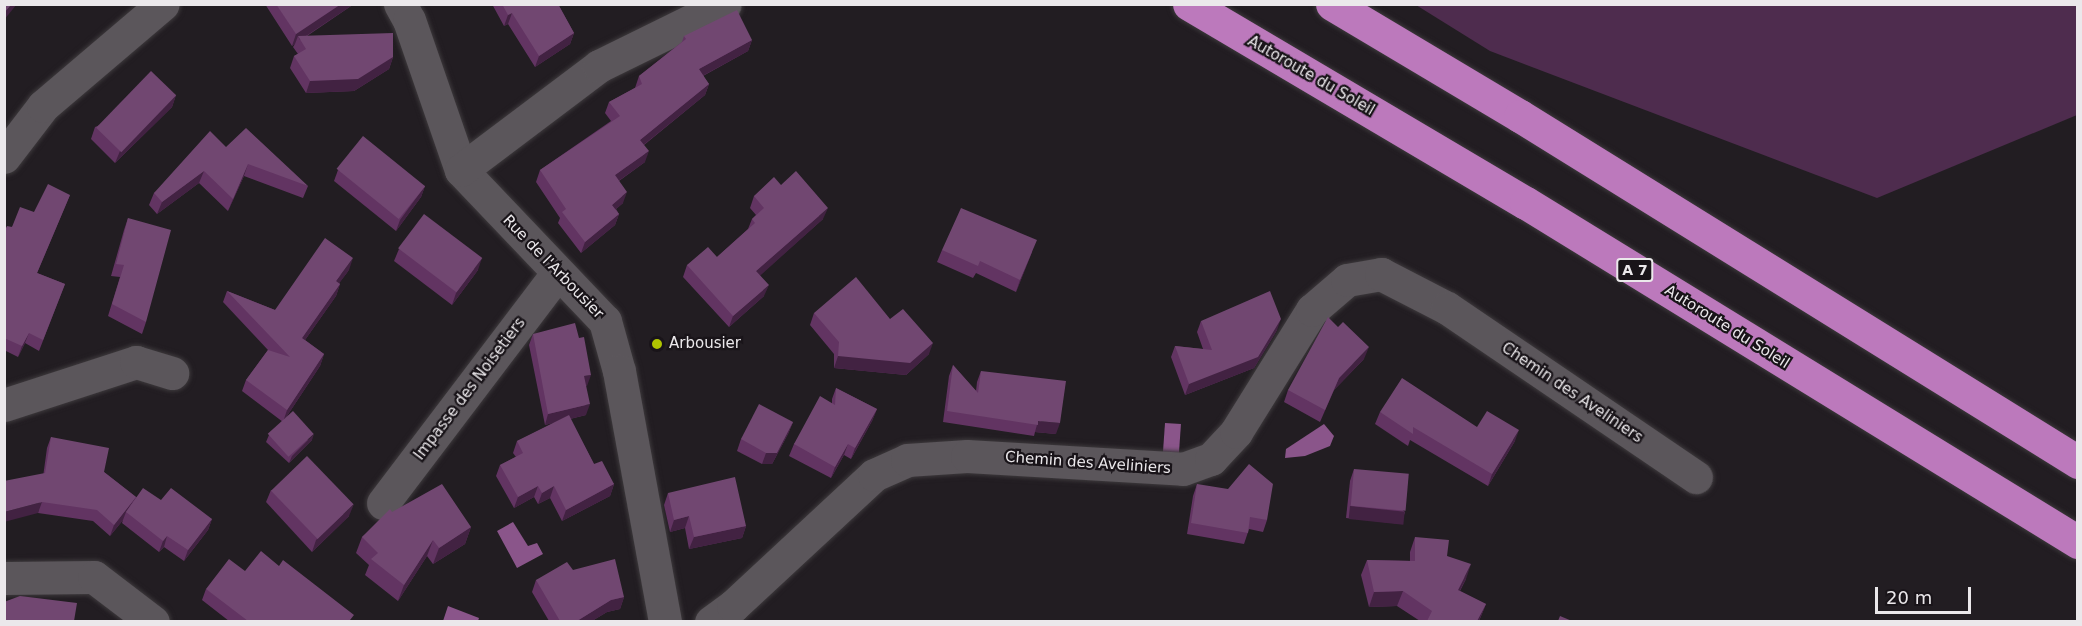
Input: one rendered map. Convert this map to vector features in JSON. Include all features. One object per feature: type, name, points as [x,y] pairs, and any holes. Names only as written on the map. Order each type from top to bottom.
[{"type":"highway","name":"Autoroute du Soleil","points":[[1189,4],[1526,203],[2078,542]]},
{"type":"highway","points":[[1332,4],[1520,116],[2078,462]]},
{"type":"street","points":[[4,157],[43,106],[163,4]]},
{"type":"street","name":"Rue de l'Arbousier","points":[[400,4],[409,20],[461,170],[557,274],[597,308],[611,336],[665,621]]},
{"type":"street","points":[[461,170],[599,66],[725,4]]},
{"type":"street","name":"Impasse des Noisetiers","points":[[382,504],[557,274]]},
{"type":"street","name":"Chemin des Aveliniers","points":[[711,621],[733,606],[874,475],[907,459],[967,456],[1183,469],[1211,459],[1236,432],[1312,310],[1347,279],[1381,274],[1448,308],[1696,477]]},
{"type":"street","points":[[8,405],[136,362],[172,373]]},
{"type":"street","points":[[4,578],[94,577],[153,621]]},
{"type":"shaded area","points":[[1416,5],[2077,5],[2077,115],[1877,198],[1490,51]]},
{"type":"shaded area","points":[[1165,423],[1181,424],[1179,457],[1163,456]]},
{"type":"shaded area","points":[[1324,424],[1334,436],[1330,446],[1305,456],[1285,458],[1286,449]]},
{"type":"shaded area","points":[[513,522],[528,546],[537,543],[543,554],[517,568],[497,531]]},
{"type":"shaded area","points":[[448,606],[479,618],[478,621],[443,621]]},
{"type":"building","points":[[4,4],[12,4],[4,13]]},
{"type":"building","points":[[276,4],[341,4],[296,34]]},
{"type":"building","points":[[502,4],[558,4],[574,33],[539,56],[512,13],[508,15]]},
{"type":"building","points":[[737,10],[752,40],[699,69],[709,84],[640,140],[649,151],[615,175],[627,192],[612,205],[619,214],[585,242],[562,212],[566,209],[540,170],[620,116],[609,102],[642,84],[639,76],[686,39],[684,36]]},
{"type":"building","points":[[393,33],[393,57],[358,79],[310,81],[294,56],[306,49],[298,36]]},
{"type":"building","points":[[151,71],[176,95],[121,152],[96,128]]},
{"type":"building","points":[[246,128],[308,186],[248,164],[233,199],[204,171],[162,202],[154,193],[210,131],[226,147]]},
{"type":"building","points":[[363,136],[425,186],[399,219],[337,169]]},
{"type":"building","points":[[796,171],[828,208],[756,271],[769,285],[733,316],[687,265],[708,247],[717,257],[755,223],[752,219],[764,208],[754,196],[774,177],[781,185]]},
{"type":"building","points":[[48,184],[70,195],[37,273],[65,284],[43,340],[29,333],[22,346],[4,338],[4,232],[7,226],[12,227],[20,207],[34,212]]},
{"type":"building","points":[[961,208],[1037,240],[1020,280],[980,261],[978,266],[942,250]]},
{"type":"building","points":[[424,214],[482,258],[456,292],[398,248]]},
{"type":"building","points":[[128,218],[171,230],[146,322],[112,304],[124,265],[116,264]]},
{"type":"building","points":[[325,238],[353,258],[336,281],[340,284],[302,338],[324,354],[287,410],[246,380],[268,350],[290,357],[227,291],[275,310]]},
{"type":"building","points":[[856,277],[890,319],[903,309],[933,343],[910,363],[838,356],[839,342],[814,313]]},
{"type":"building","points":[[1270,291],[1281,319],[1258,357],[1189,384],[1175,346],[1212,350],[1201,321]]},
{"type":"building","points":[[1328,317],[1338,327],[1343,322],[1369,347],[1339,378],[1325,410],[1288,390]]},
{"type":"building","points":[[575,323],[579,338],[584,337],[591,375],[584,376],[590,404],[548,414],[533,334]]},
{"type":"building","points":[[953,365],[978,393],[981,371],[1066,381],[1060,423],[1038,421],[1038,425],[947,411]]},
{"type":"building","points":[[1402,378],[1477,427],[1487,411],[1519,430],[1492,474],[1413,427],[1413,434],[1380,412]]},
{"type":"building","points":[[836,388],[877,409],[855,448],[848,444],[835,467],[794,444],[820,396],[835,405]]},
{"type":"building","points":[[759,404],[793,422],[777,453],[766,453],[741,439]]},
{"type":"building","points":[[293,411],[314,434],[288,457],[268,434]]},
{"type":"building","points":[[569,415],[594,464],[602,461],[614,484],[566,510],[554,486],[542,493],[538,486],[518,497],[500,465],[523,453],[517,441]]},
{"type":"building","points":[[51,437],[109,448],[104,472],[136,497],[114,525],[97,510],[42,502],[4,512],[4,481],[45,473]]},
{"type":"building","points":[[307,456],[354,504],[318,539],[271,491]]},
{"type":"building","points":[[1249,464],[1273,484],[1267,520],[1250,517],[1248,533],[1191,523],[1197,484],[1228,489]]},
{"type":"building","points":[[1354,469],[1409,474],[1406,511],[1351,506]]},
{"type":"building","points":[[735,477],[746,526],[694,537],[689,516],[674,520],[668,493]]},
{"type":"building","points":[[442,484],[471,527],[439,548],[433,540],[404,585],[371,559],[378,553],[362,537],[390,509],[392,512]]},
{"type":"building","points":[[143,488],[161,500],[171,488],[212,519],[188,550],[167,536],[163,541],[126,512]]},
{"type":"building","points":[[1415,537],[1449,540],[1447,556],[1471,564],[1458,590],[1486,604],[1477,621],[1427,621],[1432,611],[1403,591],[1374,592],[1367,560],[1415,561]]},
{"type":"building","points":[[261,551],[279,566],[283,560],[354,615],[350,620],[352,621],[248,621],[206,589],[229,559],[245,571]]},
{"type":"building","points":[[615,559],[624,597],[611,600],[577,621],[560,621],[536,580],[567,562],[573,570]]},
{"type":"building","points":[[20,596],[77,603],[74,621],[4,621],[4,602]]},
{"type":"building","points":[[1560,616],[1572,621],[1558,621]]},
{"type":"place","name":"Arbousier","points":[[657,344]]}]
